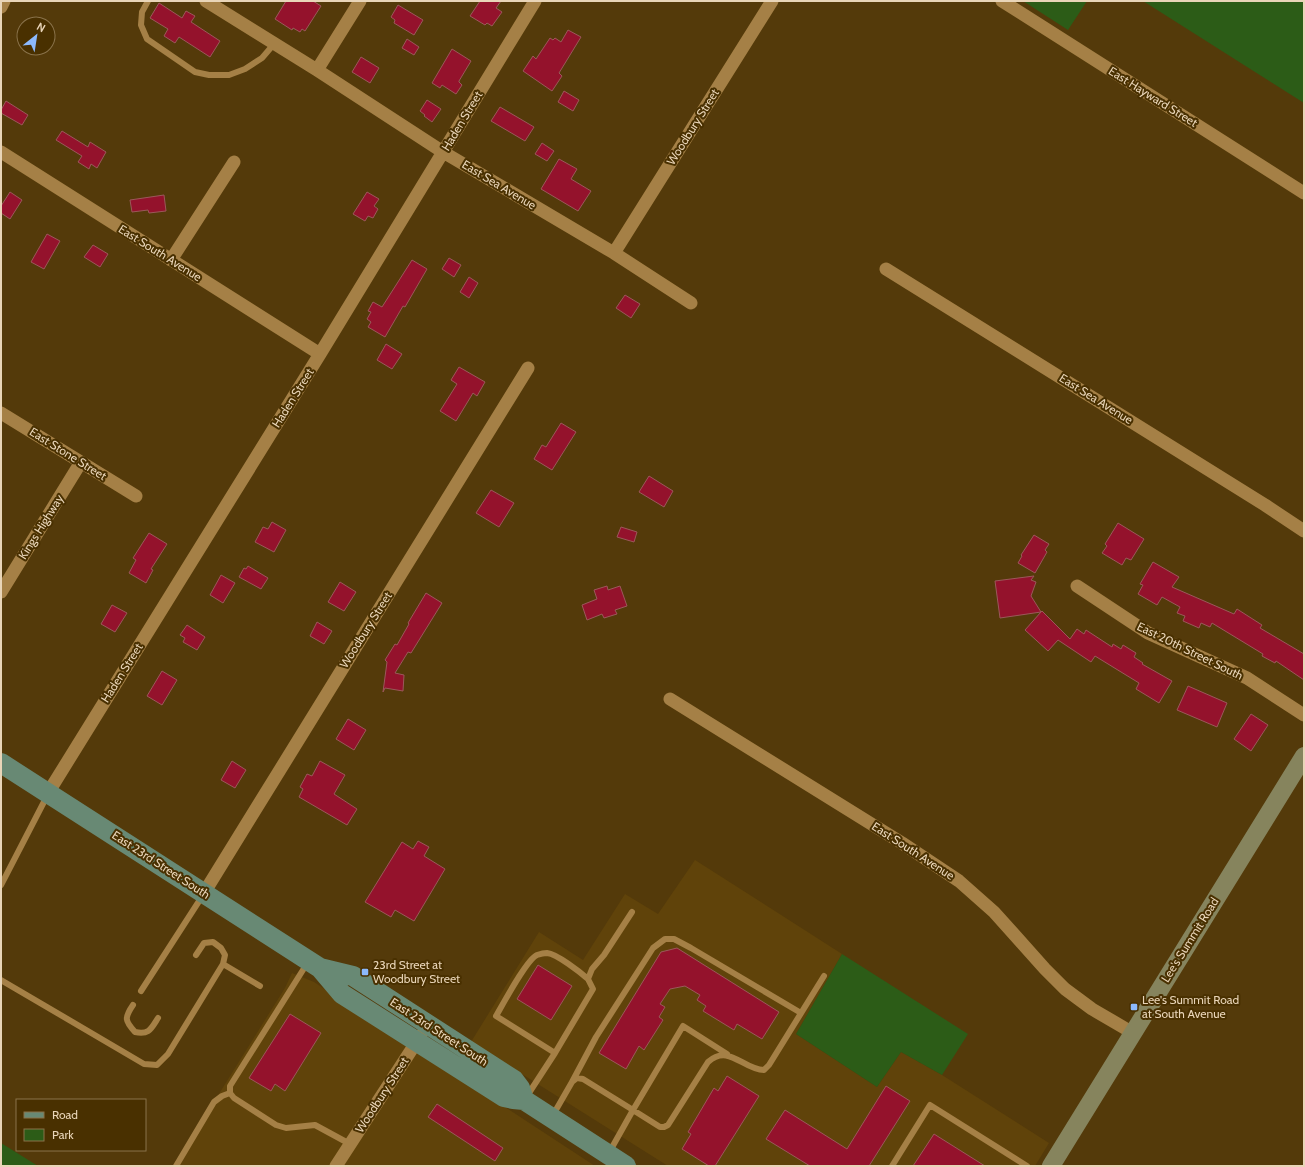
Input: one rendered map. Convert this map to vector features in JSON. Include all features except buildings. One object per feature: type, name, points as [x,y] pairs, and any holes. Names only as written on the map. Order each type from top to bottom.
[{"type":"main road","name":"Lee's Summit Road","points":[[1051,1166],[1304,756]]},
{"type":"main road","name":"East 23rd Street South","points":[[1,763],[314,964],[342,994],[504,1097],[524,1100],[626,1166]]},
{"type":"main road","name":"East 23rd Street South","points":[[314,964],[353,976],[514,1080],[520,1088],[524,1100]]},
{"type":"street","points":[[1,7],[4,1]]},
{"type":"street","name":"East Sea Avenue","points":[[206,1],[317,70],[443,152],[614,253],[691,303]]},
{"type":"street","points":[[317,70],[360,1]]},
{"type":"street","name":"Haden Street","points":[[48,793],[320,354],[535,1]]},
{"type":"street","name":"Woodbury Street","points":[[614,253],[772,1]]},
{"type":"street","name":"East Hayward Street","points":[[1002,1],[1304,193]]},
{"type":"street","name":"East South Avenue","points":[[1,152],[320,354]]},
{"type":"street","points":[[171,260],[234,162]]},
{"type":"street","name":"East Sea Avenue","points":[[886,269],[1304,531]]},
{"type":"street","name":"Woodbury Street","points":[[204,893],[528,368]]},
{"type":"street","name":"East Stone Street","points":[[1,413],[136,496]]},
{"type":"street","name":"Kings Highway","points":[[1,592],[81,462]]},
{"type":"street","name":"East 20th Street South","points":[[1077,586],[1148,632],[1247,678],[1304,715]]},
{"type":"street","name":"East South Avenue","points":[[670,698],[902,843],[959,881],[994,912],[1065,989],[1092,1009],[1133,1033]]},
{"type":"street","name":"Woodbury Street","points":[[336,1166],[427,1024]]},
{"type":"lane","points":[[148,1],[142,12],[141,25],[147,39],[195,72],[209,75],[228,75],[245,69],[262,58],[274,44]]},
{"type":"lane","points":[[1,885],[48,793]]},
{"type":"lane","points":[[141,991],[204,893]]},
{"type":"lane","points":[[588,979],[592,969],[604,956],[632,912]]},
{"type":"lane","points":[[552,1118],[596,1037],[653,948],[665,939],[674,939],[691,948],[801,1013]]},
{"type":"lane","points":[[1,980],[144,1064],[157,1065],[168,1054],[223,964],[225,955],[221,948],[213,942],[204,943],[196,955]]},
{"type":"lane","points":[[524,1100],[555,1053],[593,989],[588,979],[578,971],[554,955],[547,953],[537,955],[529,962],[496,1016],[555,1053]]},
{"type":"lane","points":[[223,964],[260,986]]},
{"type":"lane","points":[[314,964],[230,1086],[230,1093],[234,1098],[276,1126],[286,1128],[315,1125],[350,1144]]},
{"type":"lane","points":[[608,1154],[632,1110],[683,1026],[728,1054],[758,1070],[764,1070],[769,1065],[824,976]]},
{"type":"lane","points":[[133,1005],[127,1014],[128,1024],[135,1032],[143,1034],[151,1030],[158,1018]]},
{"type":"lane","points":[[572,1082],[577,1078],[583,1079],[660,1127],[664,1127],[668,1125],[708,1062],[714,1056],[728,1054]]},
{"type":"lane","points":[[176,1166],[214,1102],[222,1096],[230,1093]]},
{"type":"lane","points":[[892,1166],[930,1105],[1027,1166]]},
{"type":"shaded area","points":[[695,860],[842,954],[796,1034],[877,1087],[901,1052],[942,1075],[1049,1143],[1035,1166],[668,1166],[471,1042],[539,932],[583,960],[625,894],[658,914]]},
{"type":"shaded area","points":[[292,973],[314,982],[595,1166],[174,1166],[285,988]]},
{"type":"green space","points":[[1023,1],[1087,1],[1068,30]]},
{"type":"green space","points":[[1143,1],[1304,2],[1304,103]]},
{"type":"green space","points":[[842,954],[968,1034],[942,1075],[901,1052],[877,1087],[796,1034]]},
{"type":"green space","points":[[1,1143],[38,1166],[1,1166]]},
{"type":"place","name":"23rd Street at Woodbury Street","points":[[365,972]]},
{"type":"place","name":"Lee's Summit Road at South Avenue","points":[[1134,1007]]}]
